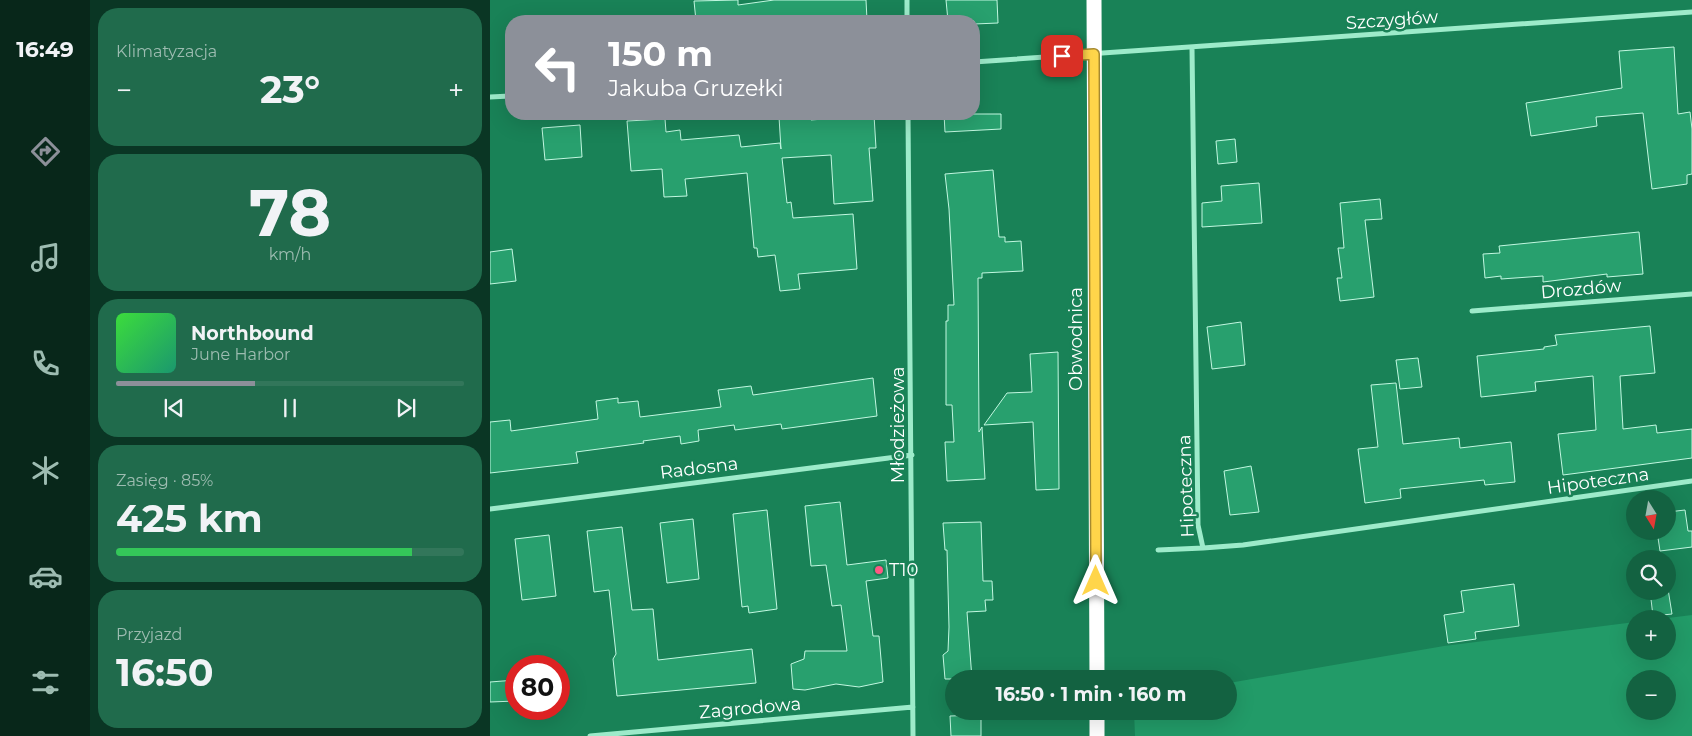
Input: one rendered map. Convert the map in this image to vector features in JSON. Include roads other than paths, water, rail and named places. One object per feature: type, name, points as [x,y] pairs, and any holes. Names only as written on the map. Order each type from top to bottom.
[{"type":"highway","name":"Obwodnica","points":[[1094,0],[1097,670]]},
{"type":"highway","points":[[1097,720],[1097,736]]},
{"type":"street","points":[[907,0],[907,15]]},
{"type":"street","name":"Szczygłów","points":[[980,62],[1692,12]]},
{"type":"street","name":"Hipoteczna","points":[[1192,48],[1198,525],[1202,548],[1243,546],[1692,481]]},
{"type":"street","points":[[490,97],[505,96]]},
{"type":"street","name":"Młodzieżowa","points":[[908,120],[914,736]]},
{"type":"street","name":"Drozdów","points":[[1472,311],[1692,294]]},
{"type":"street","name":"Radosna","points":[[490,509],[912,455]]},
{"type":"street","points":[[1158,550],[1202,548]]},
{"type":"street","name":"Zagrodowa","points":[[590,736],[913,707]]},
{"type":"place","name":"T10","points":[[879,570]]}]
